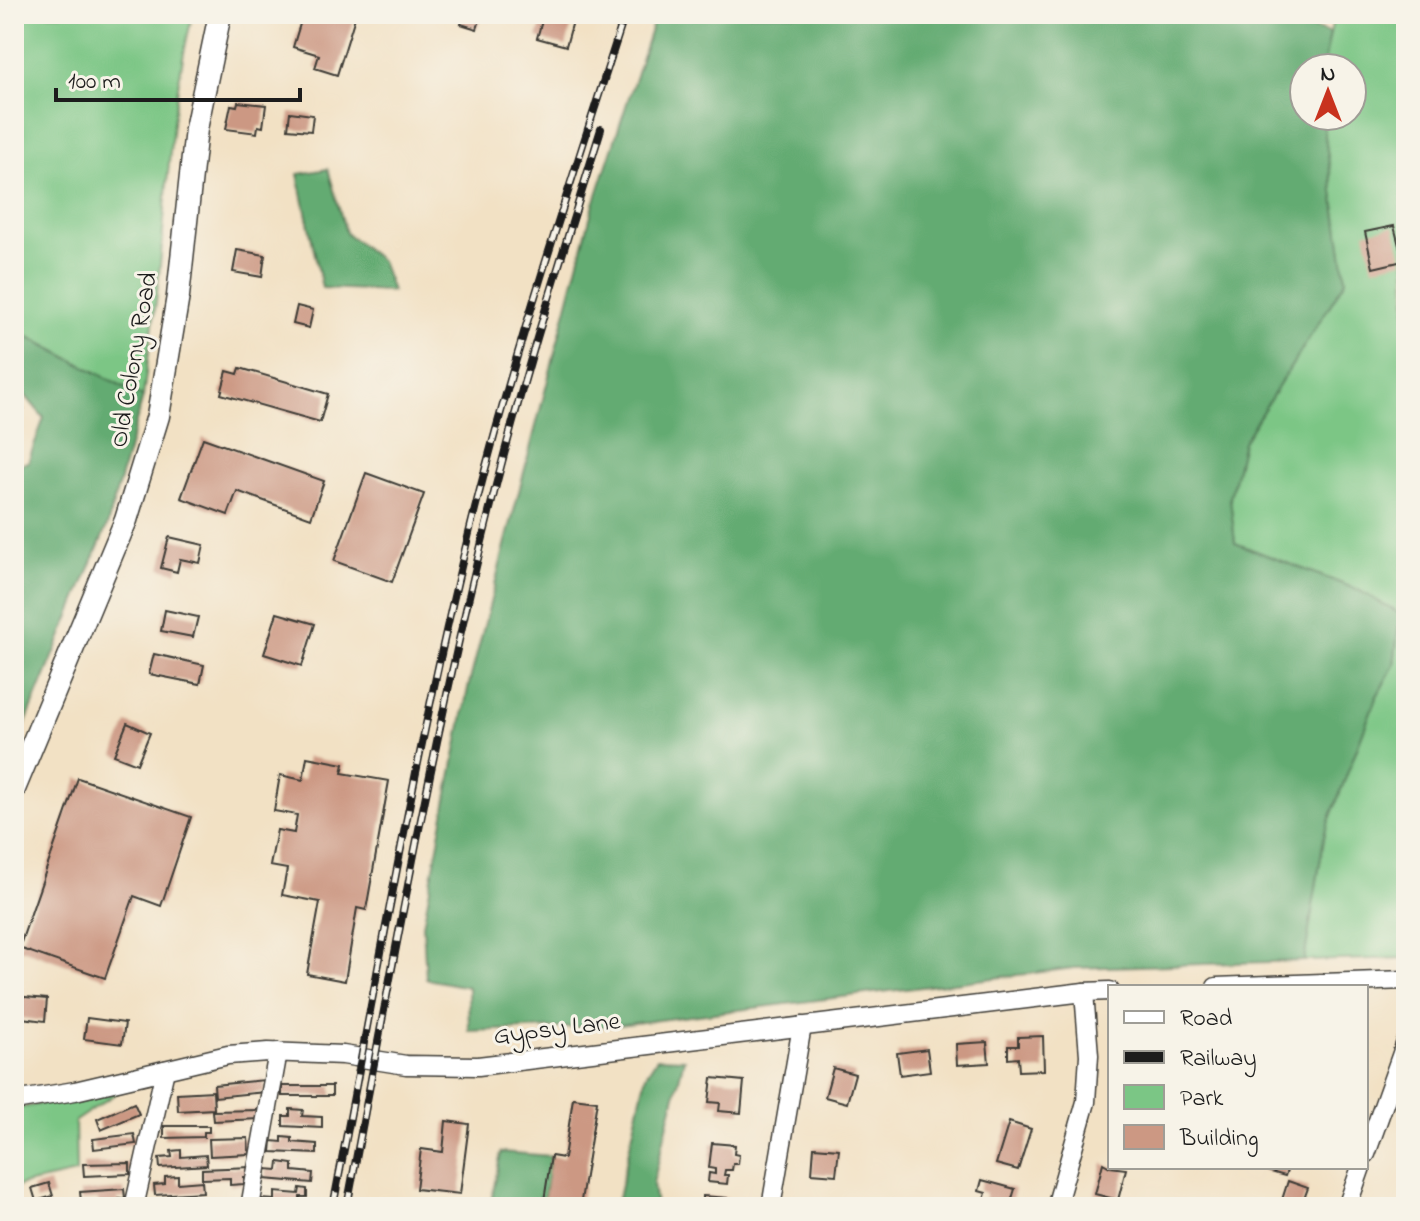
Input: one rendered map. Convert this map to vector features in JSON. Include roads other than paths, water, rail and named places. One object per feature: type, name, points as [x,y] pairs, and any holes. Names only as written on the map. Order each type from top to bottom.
[{"type":"main road","name":"Old Colony Road","points":[[14,789],[126,520],[158,416],[178,296],[196,129],[220,14]]},
{"type":"street","points":[[1270,985],[1406,980]]},
{"type":"street","name":"Gypsy Lane","points":[[14,1101],[75,1091],[228,1055],[278,1052],[343,1055],[406,1065],[478,1066],[1108,991]]},
{"type":"street","points":[[1056,1207],[1086,1102],[1089,1055],[1084,992]]},
{"type":"street","points":[[771,1207],[802,1026]]},
{"type":"street","points":[[1368,1148],[1406,1042]]},
{"type":"street","points":[[250,1207],[278,1052]]},
{"type":"street","points":[[134,1207],[165,1070]]},
{"type":"street","points":[[1347,1207],[1360,1169]]},
{"type":"railway","points":[[333,1207],[417,767],[476,505],[528,320],[625,14]]},
{"type":"railway","points":[[347,1207],[413,859],[468,599],[542,320],[601,129]]}]
